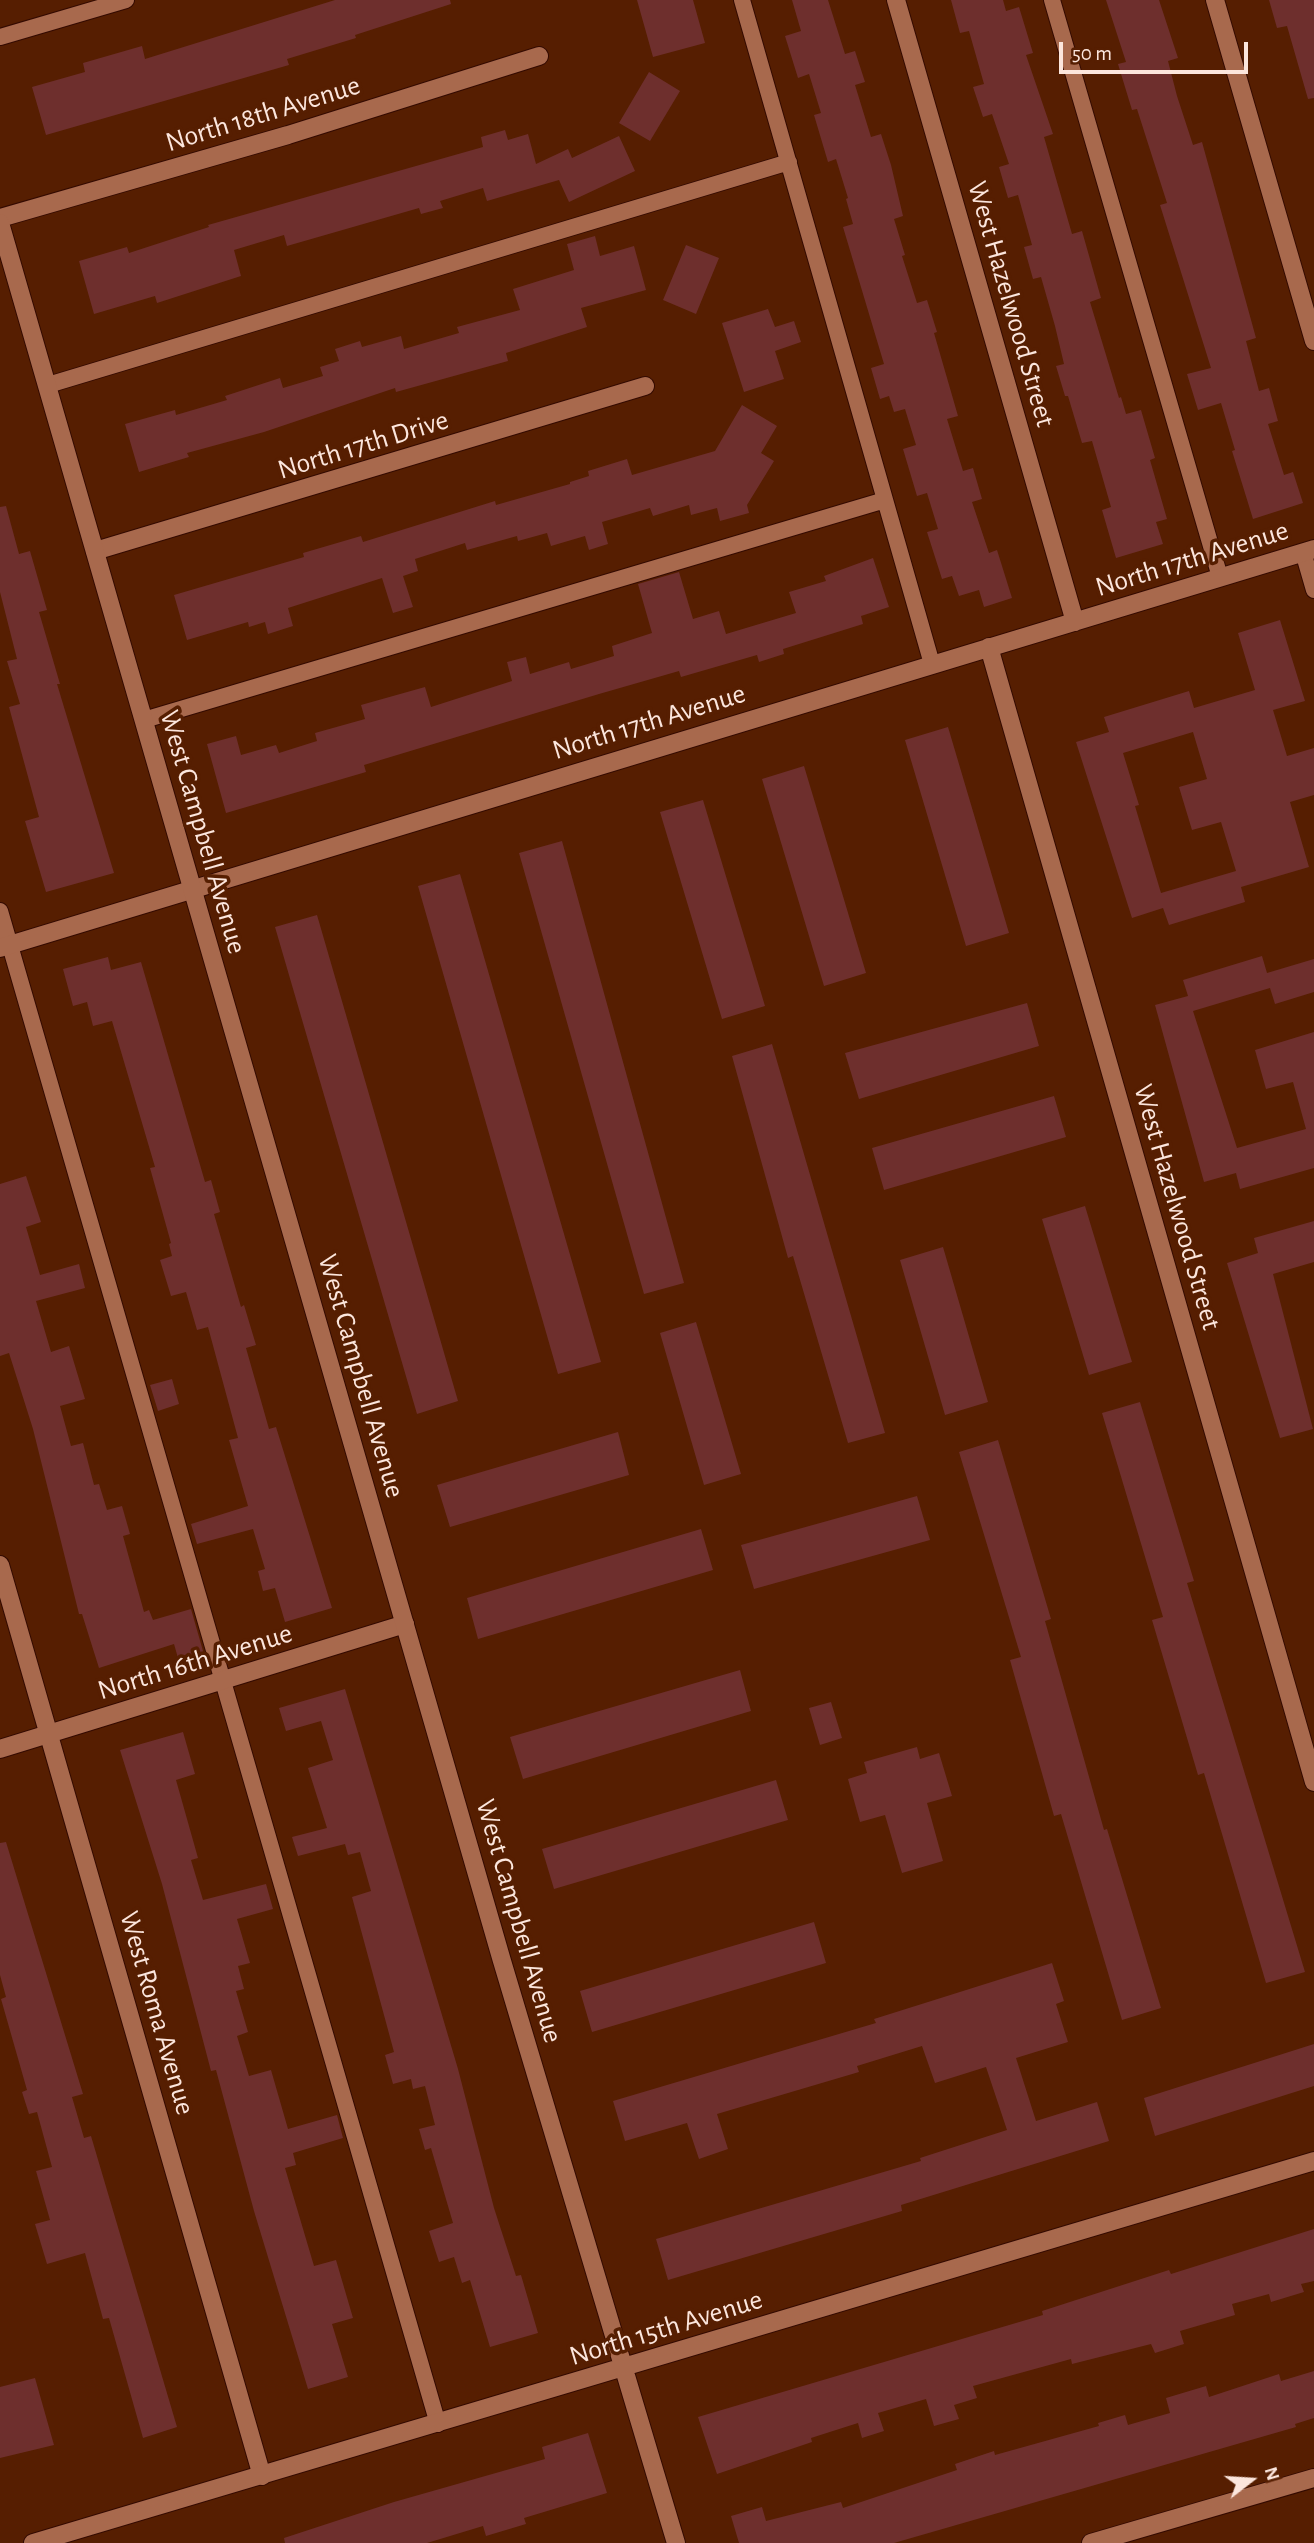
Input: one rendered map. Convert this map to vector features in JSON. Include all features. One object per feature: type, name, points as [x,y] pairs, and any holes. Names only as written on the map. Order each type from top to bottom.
[{"type":"street","name":"West Hazelwood Street","points":[[896,0],[1075,622]]},
{"type":"street","points":[[1215,0],[1314,341]]},
{"type":"street","name":"North 18th Avenue","points":[[0,218],[288,135],[540,55]]},
{"type":"street","name":"West Campbell Avenue","points":[[0,223],[405,1624],[676,2543]]},
{"type":"street","name":"North 17th Drive","points":[[95,551],[645,386]]},
{"type":"street","name":"North 17th Avenue","points":[[5,946],[1309,550]]},
{"type":"street","name":"West Hazelwood Street","points":[[989,647],[1314,1782]]},
{"type":"street","name":"West Roma Avenue","points":[[0,1565],[262,2476]]},
{"type":"street","name":"North 16th Avenue","points":[[0,1749],[405,1624]]},
{"type":"street","name":"North 15th Avenue","points":[[33,2543],[1314,2161]]},
{"type":"street","points":[[1091,2543],[1314,2478]]},
{"type":"lane","points":[[0,37],[126,0]]},
{"type":"lane","points":[[742,0],[932,664]]},
{"type":"lane","points":[[1052,0],[1220,578]]},
{"type":"lane","points":[[48,385],[789,162]]},
{"type":"lane","points":[[144,720],[885,500]]},
{"type":"lane","points":[[1309,550],[1314,590]]},
{"type":"lane","points":[[0,911],[5,946],[223,1680],[438,2424]]},
{"type":"building","points":[[335,0],[450,0],[451,4],[287,59],[289,65],[46,135],[32,87],[85,72],[83,63],[142,46],[145,59]]},
{"type":"building","points":[[637,0],[693,0],[705,43],[653,57]]},
{"type":"building","points":[[792,0],[828,0],[845,54],[855,51],[865,82],[855,85],[871,137],[881,134],[903,216],[894,219],[905,255],[902,256],[917,303],[927,300],[958,416],[947,419],[963,471],[973,468],[982,499],[972,502],[989,553],[997,550],[1012,598],[984,607],[979,590],[959,596],[952,576],[942,579],[927,532],[938,529],[927,493],[917,496],[903,449],[916,445],[905,409],[894,412],[889,396],[880,399],[871,368],[884,364],[843,227],[853,224],[846,199],[848,198],[836,159],[828,162],[814,115],[821,113],[809,74],[798,78],[785,36],[801,31]]},
{"type":"building","points":[[951,0],[1003,0],[1006,11],[1019,7],[1033,53],[1026,55],[1053,134],[1044,137],[1072,234],[1082,231],[1101,298],[1090,302],[1119,398],[1121,397],[1126,414],[1141,410],[1155,458],[1150,460],[1167,519],[1156,522],[1163,544],[1116,558],[1102,510],[1111,507],[1092,441],[1082,443],[1068,396],[1065,396],[1056,366],[1064,364],[1041,277],[1033,279],[1024,247],[1032,245],[1018,195],[1008,198],[999,167],[1009,164],[992,114],[983,117],[973,87],[984,84],[969,31],[960,33]]},
{"type":"building","points":[[1106,0],[1159,0],[1178,58],[1168,61],[1177,96],[1193,145],[1202,142],[1256,338],[1246,341],[1259,391],[1269,388],[1278,421],[1268,424],[1284,475],[1293,472],[1303,503],[1253,519],[1232,451],[1235,450],[1221,403],[1198,410],[1187,374],[1211,368],[1160,205],[1167,203],[1137,109],[1132,110],[1118,64],[1126,62]]},
{"type":"building","points":[[1269,0],[1314,0],[1314,98],[1308,99],[1287,26],[1277,28]]},
{"type":"building","points":[[649,72],[680,91],[650,141],[619,123]]},
{"type":"building","points":[[505,130],[508,140],[528,134],[536,164],[568,149],[572,158],[619,136],[635,171],[569,202],[559,180],[487,201],[483,188],[440,201],[443,208],[421,214],[419,208],[287,246],[284,235],[234,250],[241,276],[157,303],[155,296],[94,314],[79,261],[127,247],[129,253],[209,227],[208,225],[483,147],[481,137]]},
{"type":"building","points":[[595,236],[600,256],[634,246],[646,290],[581,308],[587,327],[506,353],[508,361],[396,392],[395,388],[264,432],[187,453],[189,457],[139,472],[125,424],[175,410],[176,415],[227,400],[225,396],[280,378],[283,388],[323,376],[320,367],[339,361],[335,349],[360,341],[362,347],[401,336],[404,349],[459,333],[457,327],[520,310],[513,289],[574,270],[567,244]]},
{"type":"building","points":[[686,245],[719,258],[696,314],[663,300]]},
{"type":"building","points":[[768,309],[775,327],[794,321],[801,342],[775,351],[784,379],[744,392],[722,323]]},
{"type":"building","points":[[742,405],[777,426],[761,453],[774,461],[747,505],[749,513],[720,521],[717,508],[691,515],[689,505],[653,516],[650,508],[602,522],[608,544],[589,550],[585,536],[551,546],[547,533],[518,541],[517,536],[467,550],[465,543],[415,559],[418,571],[403,576],[413,607],[393,613],[382,578],[288,608],[293,626],[268,634],[265,622],[249,627],[248,622],[187,640],[174,595],[304,557],[303,553],[361,536],[363,542],[495,501],[496,505],[570,484],[589,476],[588,471],[627,459],[632,475],[715,451]]},
{"type":"building","points":[[6,506],[19,554],[30,551],[47,610],[39,612],[60,684],[57,684],[114,873],[46,892],[25,821],[39,817],[9,707],[20,704],[7,661],[17,659],[0,592],[0,507]]},
{"type":"building","points":[[873,558],[889,607],[861,616],[863,624],[783,649],[784,654],[759,662],[757,655],[681,677],[679,671],[599,694],[364,765],[366,772],[226,813],[207,744],[236,736],[241,755],[276,745],[279,753],[317,741],[315,733],[365,719],[361,705],[425,687],[431,707],[512,681],[507,662],[526,657],[530,674],[569,662],[571,669],[614,656],[612,646],[652,633],[638,584],[679,572],[693,619],[719,611],[726,634],[796,613],[789,592],[826,581],[824,576]]},
{"type":"building","points":[[1280,620],[1305,701],[1273,710],[1287,756],[1314,748],[1314,795],[1290,802],[1309,867],[1241,887],[1245,902],[1169,925],[1163,908],[1132,918],[1076,742],[1109,732],[1104,717],[1189,691],[1194,708],[1255,690],[1238,633]],"holes":[[[1193,732],[1207,779],[1179,787],[1192,830],[1221,822],[1236,871],[1161,893],[1135,806],[1139,805],[1123,753]]]},
{"type":"building","points":[[948,727],[1009,933],[966,946],[905,740]]},
{"type":"building","points":[[804,766],[866,973],[824,986],[762,779]]},
{"type":"building","points":[[703,800],[765,1006],[722,1019],[660,812]]},
{"type":"building","points":[[562,841],[684,1283],[644,1294],[519,853]]},
{"type":"building","points":[[460,874],[601,1362],[558,1374],[418,886]]},
{"type":"building","points":[[317,915],[458,1401],[417,1414],[275,927]]},
{"type":"building","points":[[1262,956],[1267,973],[1314,959],[1314,992],[1275,1004],[1270,988],[1193,1011],[1237,1148],[1306,1129],[1293,1082],[1266,1089],[1255,1050],[1314,1032],[1314,1168],[1240,1189],[1236,1173],[1204,1182],[1155,1005],[1188,996],[1183,980]]},
{"type":"building","points":[[108,957],[111,970],[141,962],[205,1182],[211,1180],[220,1212],[214,1214],[241,1307],[244,1305],[256,1345],[246,1348],[269,1429],[276,1427],[332,1608],[285,1622],[275,1588],[263,1591],[258,1571],[265,1569],[253,1529],[197,1544],[191,1524],[248,1506],[229,1440],[238,1438],[208,1327],[197,1330],[186,1292],[171,1296],[160,1260],[172,1256],[171,1243],[150,1168],[155,1167],[112,1021],[93,1026],[87,1002],[73,1006],[63,969]]},
{"type":"building","points":[[1027,1003],[1039,1046],[859,1099],[845,1053]]},
{"type":"building","points":[[772,1044],[885,1433],[848,1443],[793,1256],[788,1258],[732,1056]]},
{"type":"building","points":[[1054,1096],[1066,1137],[884,1190],[872,1148]]},
{"type":"building","points":[[26,1176],[41,1222],[26,1227],[40,1275],[79,1264],[85,1288],[36,1301],[51,1352],[69,1346],[85,1399],[60,1406],[71,1446],[83,1443],[94,1485],[99,1484],[107,1510],[122,1506],[130,1534],[123,1536],[144,1612],[149,1610],[153,1620],[191,1609],[205,1658],[180,1665],[174,1644],[99,1668],[82,1614],[79,1614],[33,1429],[9,1353],[0,1356],[0,1184]]},
{"type":"building","points":[[1085,1206],[1132,1362],[1089,1375],[1042,1219]]},
{"type":"building","points":[[1314,1221],[1314,1262],[1273,1274],[1313,1429],[1280,1438],[1227,1263],[1258,1253],[1254,1238]]},
{"type":"building","points":[[943,1247],[988,1402],[945,1415],[900,1260]]},
{"type":"building","points":[[696,1322],[741,1474],[704,1485],[660,1333]]},
{"type":"building","points":[[172,1379],[179,1404],[158,1411],[150,1385]]},
{"type":"building","points":[[1140,1402],[1194,1581],[1187,1583],[1305,1972],[1266,1983],[1204,1773],[1198,1775],[1152,1620],[1163,1617],[1102,1413]]},
{"type":"building","points":[[618,1432],[629,1475],[450,1527],[437,1485]]},
{"type":"building","points":[[998,1440],[1051,1619],[1045,1621],[1104,1830],[1107,1829],[1161,2008],[1122,2020],[1061,1814],[1054,1816],[1010,1660],[1021,1657],[959,1452]]},
{"type":"building","points":[[917,1496],[930,1540],[754,1589],[741,1545]]},
{"type":"building","points":[[701,1529],[713,1570],[478,1639],[467,1598]]},
{"type":"building","points":[[740,1670],[751,1711],[523,1779],[510,1737]]},
{"type":"building","points":[[345,1689],[458,2069],[494,2208],[516,2276],[521,2275],[538,2333],[490,2347],[470,2280],[462,2283],[454,2257],[439,2262],[429,2231],[453,2223],[431,2148],[425,2150],[419,2129],[435,2125],[425,2086],[413,2089],[411,2079],[393,2084],[385,2055],[394,2052],[352,1897],[371,1891],[360,1852],[348,1855],[345,1844],[298,1856],[292,1837],[327,1828],[308,1768],[333,1760],[321,1721],[286,1731],[279,1708]]},
{"type":"building","points":[[831,1702],[842,1738],[820,1745],[809,1708]]},
{"type":"building","points":[[183,1732],[195,1774],[176,1780],[198,1858],[191,1860],[203,1900],[266,1884],[273,1909],[237,1919],[250,1963],[238,1966],[244,1989],[236,1991],[248,2032],[237,2036],[249,2076],[271,2070],[288,2129],[337,2115],[343,2138],[293,2153],[296,2165],[285,2168],[314,2266],[336,2260],[353,2318],[332,2324],[348,2377],[308,2389],[254,2211],[216,2070],[211,2071],[162,1884],[120,1750]]},
{"type":"building","points":[[917,1747],[920,1759],[939,1753],[952,1796],[927,1803],[943,1861],[902,1873],[885,1815],[860,1822],[848,1779],[867,1773],[864,1762]]},
{"type":"building","points":[[776,1780],[788,1820],[554,1889],[542,1849]]},
{"type":"building","points":[[6,1842],[83,2094],[72,2097],[84,2138],[91,2136],[177,2427],[143,2438],[109,2318],[103,2319],[85,2253],[47,2264],[35,2224],[50,2220],[36,2171],[52,2167],[37,2112],[29,2114],[22,2092],[27,2090],[1,1999],[6,1997],[0,1975],[0,1843]]},
{"type":"building","points":[[814,1922],[826,1963],[592,2032],[580,1991]]},
{"type":"building","points":[[1052,1963],[1064,2001],[1056,2004],[1068,2042],[1016,2058],[1036,2121],[1097,2102],[1109,2141],[901,2205],[902,2211],[668,2280],[656,2239],[921,2161],[920,2158],[1007,2130],[986,2067],[935,2083],[922,2046],[857,2066],[859,2072],[717,2114],[728,2149],[699,2159],[687,2123],[625,2141],[613,2101],[876,2023],[874,2019]]},
{"type":"building","points":[[1314,2044],[1314,2086],[1155,2136],[1144,2098]]},
{"type":"building","points":[[1314,2229],[1314,2281],[1301,2284],[1304,2292],[1271,2302],[1269,2294],[1232,2304],[1235,2315],[1180,2331],[1184,2344],[1155,2353],[1151,2344],[1072,2364],[1071,2359],[973,2386],[977,2398],[954,2405],[959,2419],[934,2426],[926,2399],[878,2413],[884,2431],[862,2438],[858,2423],[811,2438],[812,2442],[717,2474],[698,2417],[1043,2315],[1042,2311],[1169,2270],[1171,2274]]},
{"type":"building","points":[[1314,2371],[1314,2418],[1295,2424],[1296,2427],[894,2543],[739,2543],[731,2516],[762,2507],[766,2521],[841,2502],[843,2508],[957,2470],[955,2464],[994,2451],[995,2455],[1099,2426],[1098,2423],[1125,2415],[1128,2425],[1170,2413],[1166,2398],[1206,2386],[1209,2397],[1279,2374],[1281,2381]]},
{"type":"building","points":[[35,2378],[54,2445],[0,2458],[0,2387]]},
{"type":"building","points":[[588,2433],[607,2493],[524,2518],[526,2524],[486,2536],[483,2526],[427,2543],[285,2543],[284,2538],[394,2502],[545,2459],[542,2447]]}]
